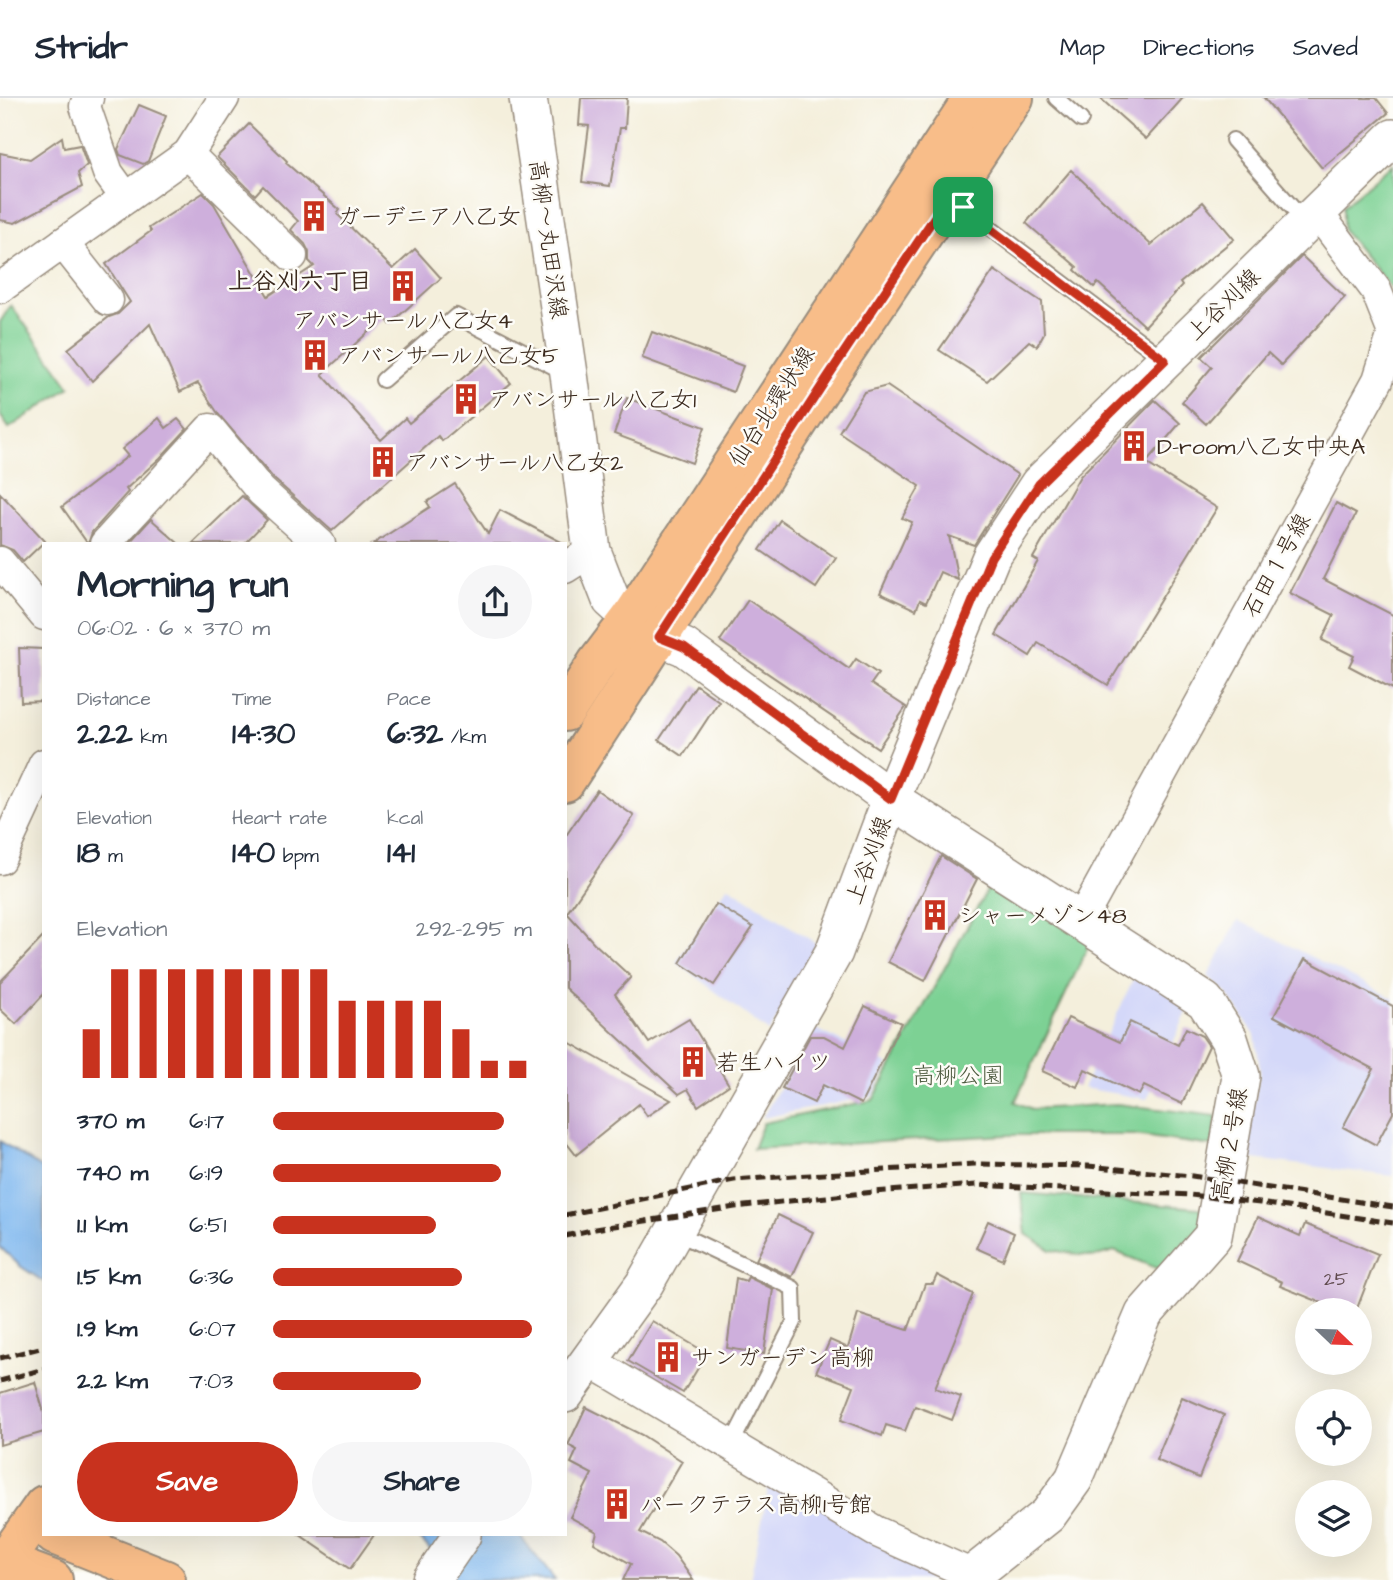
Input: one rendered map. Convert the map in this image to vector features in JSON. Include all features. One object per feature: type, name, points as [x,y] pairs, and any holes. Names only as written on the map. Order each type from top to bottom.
[{"type":"main road","name":"仙台北環状線","points":[[567,778],[645,627],[973,98]]},
{"type":"main road","name":"仙台北環状線","points":[[567,709],[597,663],[645,627],[827,378],[1014,98]]},
{"type":"main road","points":[[1,1563],[42,1529]]},
{"type":"main road","points":[[1,1563],[47,1579],[45,1536]]},
{"type":"main road","points":[[67,1536],[166,1580]]},
{"type":"street","points":[[88,98],[85,106],[108,173],[126,198]]},
{"type":"street","points":[[0,288],[188,154],[224,98]]},
{"type":"street","name":"高柳～丸田沢線","points":[[527,98],[569,374],[579,560],[611,600],[645,627]]},
{"type":"street","name":"上谷刈線","points":[[567,1391],[645,1283],[834,952],[891,799],[991,557],[1039,484],[1393,138]]},
{"type":"street","points":[[188,154],[292,256]]},
{"type":"street","name":"石田１号線","points":[[1081,920],[1378,380],[1393,333],[1377,290],[1311,217]]},
{"type":"street","points":[[63,243],[108,300]]},
{"type":"street","points":[[107,542],[210,429],[261,491],[318,542]]},
{"type":"street","points":[[0,562],[42,610]]},
{"type":"street","name":"高柳２号線","points":[[645,627],[684,647],[891,799],[1205,1001],[1229,1040],[1241,1076],[1213,1236],[1144,1314],[1074,1479],[1048,1515],[969,1578]]},
{"type":"street","points":[[0,859],[42,768]]},
{"type":"street","points":[[590,1361],[875,1531],[969,1578]]},
{"type":"street","points":[[431,1579],[461,1536]]},
{"type":"lane","points":[[1056,98],[1081,120]]},
{"type":"lane","points":[[1233,140],[1311,217]]},
{"type":"lane","points":[[948,197],[1165,360]]},
{"type":"lane","points":[[383,380],[456,316],[569,374]]},
{"type":"lane","points":[[674,1231],[793,1288],[794,1322],[731,1445]]},
{"type":"shaded area","points":[[728,886],[820,946],[769,1032],[676,962]]},
{"type":"shaded area","points":[[1238,920],[1393,998],[1393,1176],[1245,1158],[1260,1069],[1255,1035],[1227,993],[1208,976]]},
{"type":"shaded area","points":[[1137,971],[1189,1008],[1147,1099],[1083,1088]]},
{"type":"shaded area","points":[[814,1028],[888,1064],[873,1096],[762,1118]]},
{"type":"shaded area","points":[[770,1480],[943,1572],[940,1580],[750,1580]]},
{"type":"green space","points":[[1393,164],[1393,291],[1343,230],[1343,206]]},
{"type":"green space","points":[[11,305],[70,387],[9,428],[0,415],[0,322]]},
{"type":"green space","name":"高柳公園","points":[[993,879],[1091,940],[1015,1102],[1032,1109],[1117,1104],[1217,1116],[1213,1146],[1134,1135],[1009,1135],[753,1149],[763,1123],[873,1100]]},
{"type":"green space","points":[[1021,1193],[1209,1209],[1202,1228],[1161,1270],[1114,1251],[1094,1257],[1051,1250],[1026,1234]]},
{"type":"water","points":[[0,1141],[42,1169],[42,1281],[20,1266],[0,1247]]},
{"type":"water","points":[[418,1536],[520,1536],[555,1580],[457,1580]]},
{"type":"building","points":[[581,98],[627,98],[625,128],[620,128],[610,186],[582,182],[589,126],[579,125]]},
{"type":"building","points":[[1100,98],[1183,98],[1146,139]]},
{"type":"building","points":[[1264,98],[1376,98],[1388,113],[1322,168]]},
{"type":"building","points":[[139,105],[166,116],[148,161],[143,164],[120,155],[118,149]]},
{"type":"building","points":[[249,124],[287,161],[286,163],[340,210],[337,214],[393,269],[415,249],[441,278],[390,324],[385,317],[322,374],[381,440],[405,418],[409,423],[489,356],[511,383],[442,441],[438,436],[332,531],[274,479],[219,415],[198,383],[180,392],[150,324],[92,381],[68,349],[109,317],[118,314],[130,302],[106,264],[151,231],[149,228],[203,193],[214,204],[268,296],[314,266],[309,261],[305,244],[291,230],[298,221],[263,186],[255,195],[217,157]]},
{"type":"building","points":[[62,137],[64,148],[80,145],[87,165],[78,173],[82,187],[15,223],[0,220],[0,153],[30,159]]},
{"type":"building","points":[[1071,170],[1151,245],[1203,202],[1234,239],[1180,283],[1182,286],[1145,326],[1098,283],[1094,287],[1075,270],[1077,267],[1026,223]]},
{"type":"building","points":[[1302,256],[1345,297],[1281,365],[1268,353],[1206,424],[1182,402],[1212,367],[1201,357]]},
{"type":"building","points":[[994,270],[1042,302],[1044,333],[1037,346],[1029,341],[987,381],[939,350]]},
{"type":"building","points":[[652,332],[743,366],[733,392],[642,358]]},
{"type":"building","points":[[887,386],[1018,475],[974,545],[949,536],[958,580],[940,572],[926,603],[920,600],[916,610],[880,593],[912,522],[902,518],[920,486],[839,432],[864,392]]},
{"type":"building","points":[[627,398],[705,427],[692,463],[614,434]]},
{"type":"building","points":[[1155,400],[1180,423],[1146,463],[1217,508],[1108,685],[1038,643],[1030,656],[996,635],[1038,561],[1033,558],[1080,476]]},
{"type":"building","points":[[159,418],[166,428],[178,419],[187,429],[126,489],[128,492],[92,532],[87,542],[62,507],[128,456],[122,449]]},
{"type":"building","points":[[455,484],[488,534],[500,510],[561,542],[376,542],[430,507],[427,502]]},
{"type":"building","points":[[0,493],[45,541],[23,562],[13,550],[0,545]]},
{"type":"building","points":[[242,496],[267,520],[246,542],[194,542]]},
{"type":"building","points":[[1336,503],[1356,514],[1323,579],[1393,615],[1393,689],[1349,666],[1354,656],[1322,640],[1334,615],[1290,593]]},
{"type":"building","points":[[151,519],[177,542],[130,542]]},
{"type":"building","points":[[780,520],[836,558],[816,588],[760,550]]},
{"type":"building","points":[[748,600],[849,669],[856,659],[878,674],[871,684],[906,707],[878,748],[720,641]]},
{"type":"building","points":[[19,648],[42,649],[42,701],[21,702]]},
{"type":"building","points":[[696,685],[719,701],[683,756],[659,740]]},
{"type":"building","points":[[597,790],[634,816],[567,913],[567,834]]},
{"type":"building","name":"シャーメゾン48","points":[[941,856],[977,879],[925,981],[888,962]]},
{"type":"building","points":[[716,904],[753,927],[714,985],[680,963]]},
{"type":"building","points":[[567,913],[594,943],[631,977],[615,994],[649,1043],[689,1019],[729,1085],[698,1106],[688,1089],[679,1094],[567,990]]},
{"type":"building","points":[[42,938],[42,996],[16,1024],[0,1009],[0,982]]},
{"type":"building","points":[[1305,959],[1393,1006],[1393,1113],[1376,1145],[1343,1127],[1374,1069],[1274,1016]]},
{"type":"building","points":[[865,1006],[901,1023],[861,1104],[823,1085],[814,1103],[782,1088],[810,1036],[824,1036],[845,1047]]},
{"type":"building","points":[[1068,1018],[1120,1042],[1130,1022],[1178,1045],[1186,1028],[1202,1036],[1209,1046],[1182,1104],[1144,1086],[1139,1095],[1085,1069],[1077,1087],[1042,1071]]},
{"type":"building","points":[[567,1041],[671,1100],[647,1116],[639,1104],[576,1155],[567,1144]]},
{"type":"building","points":[[778,1215],[813,1232],[792,1277],[756,1260]]},
{"type":"building","points":[[1258,1217],[1300,1236],[1305,1224],[1378,1254],[1361,1298],[1310,1298],[1280,1286],[1282,1282],[1237,1261]]},
{"type":"building","points":[[988,1221],[1014,1233],[1003,1260],[976,1248]]},
{"type":"building","points":[[937,1275],[973,1294],[935,1388],[961,1397],[952,1420],[915,1406],[905,1431],[886,1425],[882,1436],[841,1420],[854,1386],[816,1372],[830,1340],[848,1348],[858,1314],[908,1330],[925,1284],[933,1284]]},
{"type":"building","points":[[748,1277],[773,1289],[764,1354],[727,1348],[736,1278],[746,1281]]},
{"type":"building","name":"サンガーデン高柳","points":[[652,1321],[707,1353],[683,1393],[628,1361]]},
{"type":"building","points":[[35,1382],[42,1406],[42,1433],[0,1445],[0,1393]]},
{"type":"building","points":[[1182,1397],[1224,1415],[1199,1478],[1156,1460]]},
{"type":"building","points":[[586,1407],[642,1435],[682,1461],[640,1532],[660,1542],[676,1556],[693,1580],[623,1580],[631,1564],[594,1543],[597,1532],[570,1517],[592,1474],[571,1463],[577,1450],[568,1445]]},
{"type":"building","points":[[301,1536],[373,1536],[350,1569]]},
{"type":"railway","points":[[567,1215],[734,1180],[975,1164],[1088,1166],[1192,1176],[1393,1207]]},
{"type":"railway","points":[[567,1236],[735,1207],[873,1192],[977,1185],[1190,1195],[1393,1223]]},
{"type":"railway","points":[[0,1358],[42,1348]]},
{"type":"railway","points":[[0,1381],[42,1370]]},
{"type":"place","name":"ガーデニア八乙女","points":[[314,216]]},
{"type":"place","name":"アバンサール八乙女4","points":[[403,286]]},
{"type":"place","name":"アバンサール八乙女5","points":[[315,355]]},
{"type":"place","name":"アバンサール八乙女1","points":[[466,399]]},
{"type":"place","name":"D-room八乙女中央A","points":[[1134,446]]},
{"type":"place","name":"アバンサール八乙女2","points":[[383,462]]},
{"type":"place","name":"シャーメゾン48","points":[[935,915]]},
{"type":"place","name":"若生ハイツ","points":[[693,1062]]},
{"type":"place","name":"サンガーデン高柳","points":[[668,1357]]},
{"type":"place","name":"パークテラス高柳1号館","points":[[617,1504]]},
{"type":"district","name":"上谷刈六丁目","points":[[300,281]]},
{"type":"route","points":[[948,197],[963,207],[1165,360],[1039,484],[991,557],[891,799],[684,647],[659,637],[948,197]]}]
